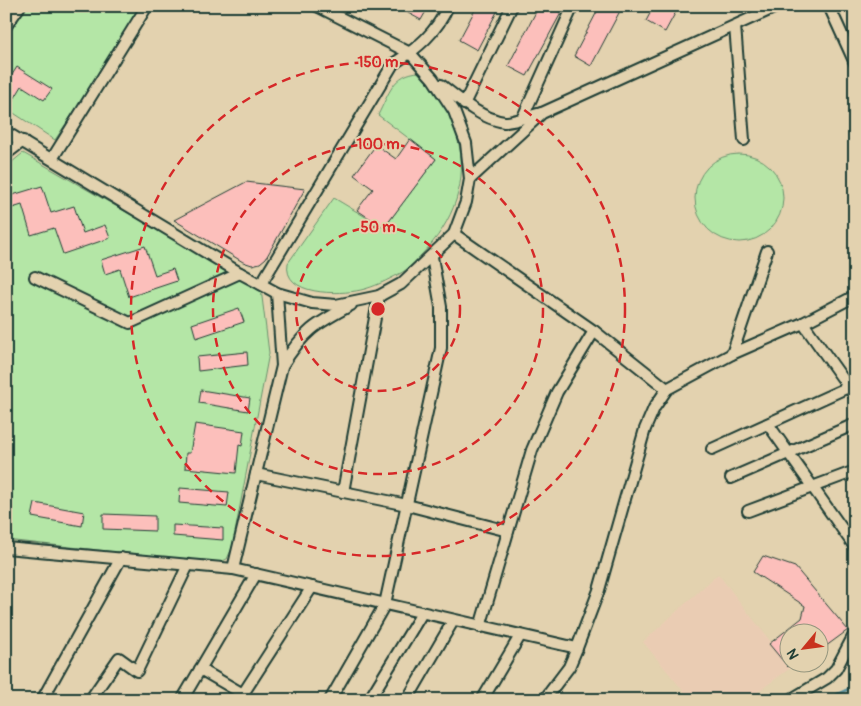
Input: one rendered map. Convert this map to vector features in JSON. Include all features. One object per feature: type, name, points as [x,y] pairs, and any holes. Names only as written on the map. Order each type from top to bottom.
[{"type":"street","points":[[6,26],[20,6]]},
{"type":"street","points":[[52,159],[147,6]]},
{"type":"street","points":[[317,6],[410,54],[433,79],[464,104],[486,116],[505,122],[542,113],[771,8]]},
{"type":"street","points":[[261,284],[393,64],[410,54],[428,38],[448,6]]},
{"type":"street","points":[[464,104],[512,6]]},
{"type":"street","points":[[523,117],[573,6]]},
{"type":"street","points":[[829,6],[855,63]]},
{"type":"street","points":[[735,26],[744,140]]},
{"type":"street","points":[[6,132],[240,273],[277,293],[312,303],[336,305],[379,296],[401,284],[432,257],[454,234],[466,202],[470,178],[466,142],[454,112],[433,79]]},
{"type":"street","points":[[470,178],[542,113]]},
{"type":"street","points":[[6,154],[23,141]]},
{"type":"street","points":[[454,234],[594,331],[667,389]]},
{"type":"street","points":[[732,354],[767,251]]},
{"type":"street","points":[[330,700],[385,604],[441,348],[441,307],[432,257]]},
{"type":"street","points":[[35,277],[130,323],[240,273]]},
{"type":"street","points":[[233,569],[282,366],[277,293]]},
{"type":"street","points":[[344,492],[379,296]]},
{"type":"street","points":[[544,700],[569,667],[577,648],[599,590],[644,428],[654,408],[667,389],[732,354],[803,323],[855,296]]},
{"type":"street","points":[[282,366],[304,334],[319,322],[356,302]]},
{"type":"street","points":[[712,449],[853,389],[803,323]]},
{"type":"street","points":[[480,627],[532,450],[557,392],[594,331]]},
{"type":"street","points":[[768,424],[855,546]]},
{"type":"street","points":[[731,478],[855,424]]},
{"type":"street","points":[[748,511],[855,471]]},
{"type":"street","points":[[256,474],[407,505],[508,531]]},
{"type":"street","points":[[6,548],[233,569],[577,648]]},
{"type":"street","points":[[42,700],[121,558]]},
{"type":"street","points":[[90,700],[119,658],[137,671],[188,565]]},
{"type":"street","points":[[182,700],[256,574]]},
{"type":"street","points":[[200,669],[241,697],[312,587]]},
{"type":"street","points":[[369,700],[422,613]]},
{"type":"street","points":[[406,700],[453,621]]},
{"type":"street","points":[[790,700],[836,669],[855,633]]},
{"type":"street","points":[[482,700],[520,636]]},
{"type":"shaded area","points":[[718,574],[778,651],[778,674],[782,674],[747,700],[691,700],[643,642]]},
{"type":"green space","points":[[6,6],[145,6],[55,140],[6,108]]},
{"type":"green space","points":[[420,72],[434,85],[444,101],[457,137],[460,153],[460,185],[450,215],[442,229],[433,242],[405,270],[371,287],[339,293],[314,291],[294,282],[289,274],[288,263],[334,198],[384,228],[436,159],[378,115],[393,86],[404,76]]},
{"type":"green space","points":[[23,153],[261,289],[269,353],[232,548],[227,559],[218,563],[6,540],[6,167]]},
{"type":"green space","points":[[739,154],[756,157],[770,167],[780,181],[783,198],[780,215],[770,229],[756,239],[739,242],[722,239],[708,229],[698,215],[695,198],[698,181],[708,167],[722,157]]},
{"type":"building","points":[[395,6],[429,6],[421,20]]},
{"type":"building","points":[[477,6],[500,6],[477,50],[459,40]]},
{"type":"building","points":[[539,6],[549,6],[561,13],[527,76],[508,66]]},
{"type":"building","points":[[600,6],[616,6],[621,9],[591,66],[574,56]]},
{"type":"building","points":[[654,6],[679,6],[665,32],[646,21]]},
{"type":"building","points":[[17,67],[52,89],[44,100],[22,86],[13,101],[6,97],[6,84]]},
{"type":"building","points":[[410,139],[436,159],[384,228],[357,210],[373,189],[354,175],[376,145],[396,159]]},
{"type":"building","points":[[246,182],[305,189],[266,258],[260,263],[252,265],[243,262],[174,220]]},
{"type":"building","points":[[42,186],[51,213],[74,206],[83,233],[105,225],[110,238],[63,254],[54,228],[31,235],[22,205],[6,210],[6,197]]},
{"type":"building","points":[[145,246],[155,275],[173,269],[177,281],[129,297],[120,269],[105,274],[101,260]]},
{"type":"building","points":[[239,308],[244,322],[196,338],[192,324]]},
{"type":"building","points":[[247,352],[248,365],[198,371],[197,357]]},
{"type":"building","points":[[201,390],[250,398],[248,411],[199,403]]},
{"type":"building","points":[[195,424],[244,431],[242,446],[239,445],[236,473],[185,468],[186,453],[190,453]]},
{"type":"building","points":[[180,488],[229,492],[227,507],[179,503]]},
{"type":"building","points":[[35,503],[84,512],[82,526],[32,517]]},
{"type":"building","points":[[103,514],[155,516],[155,531],[103,529]]},
{"type":"building","points":[[173,525],[223,528],[223,540],[173,536]]},
{"type":"building","points":[[763,556],[795,567],[848,630],[828,645],[828,624],[794,624],[802,618],[805,606],[753,572]]},
{"type":"building","points":[[778,637],[778,655],[769,644]]},
{"type":"waterway","points":[[825,700],[855,686]]}]
